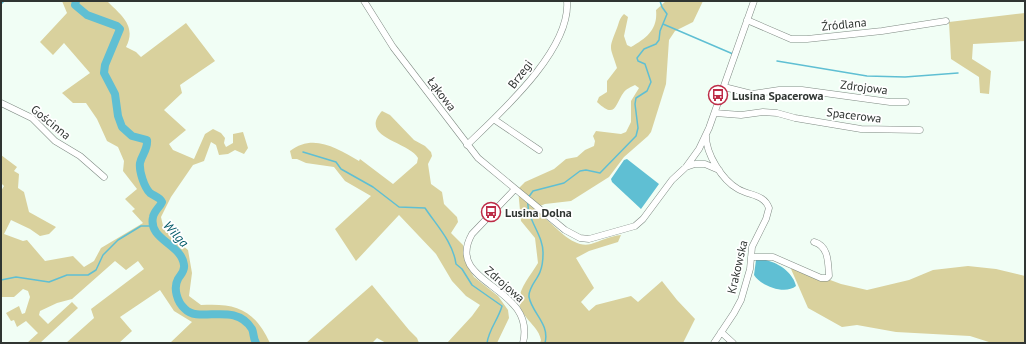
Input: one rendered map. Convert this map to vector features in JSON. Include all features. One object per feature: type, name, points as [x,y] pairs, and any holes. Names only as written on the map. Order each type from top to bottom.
[{"type":"street","name":"Łąkowa","points":[[364,1],[393,47],[467,145],[483,163],[515,190]]},
{"type":"street","name":"Brzegi","points":[[467,145],[516,97],[550,51],[562,32],[565,21],[567,1]]},
{"type":"street","points":[[515,190],[533,202],[573,235],[580,238],[598,238],[629,229],[639,223],[672,180],[686,168],[695,156],[706,136],[754,1]]},
{"type":"street","name":"Źródlana","points":[[747,20],[791,39],[807,39],[882,31],[946,21]]},
{"type":"street","name":"Zdrojowa","points":[[724,87],[752,94],[779,90],[802,90],[890,102],[906,102]]},
{"type":"street","name":"Gościnna","points":[[1,103],[32,118],[55,141],[80,156],[104,177]]},
{"type":"street","name":"Spacerowa","points":[[715,113],[741,115],[763,112],[777,113],[794,118],[860,129],[920,130]]},
{"type":"street","points":[[494,120],[539,150]]},
{"type":"street","points":[[686,168],[702,164],[709,154],[706,136]]},
{"type":"street","points":[[699,149],[709,154]]},
{"type":"street","name":"Krakowska","points":[[709,154],[719,170],[734,186],[759,196],[768,205],[769,212],[754,239],[750,269],[740,300],[734,313],[714,343]]},
{"type":"street","points":[[695,156],[702,164]]},
{"type":"street","name":"Krakowska","points":[[702,164],[719,170]]},
{"type":"street","name":"Zdrojowa","points":[[515,190],[472,234],[467,243],[466,253],[469,263],[474,271],[508,298],[522,314],[525,334],[523,343]]},
{"type":"street","points":[[751,257],[773,257],[821,278],[827,278],[829,276],[829,270],[825,248],[822,244],[814,242]]},
{"type":"street","points":[[721,332],[733,343]]},
{"type":"shaded area","points":[[62,1],[107,1],[122,16],[129,27],[129,40],[126,47],[136,52],[141,57],[186,23],[215,61],[180,85],[182,93],[164,110],[186,130],[169,144],[173,150],[194,159],[205,134],[213,129],[221,133],[225,138],[224,143],[226,147],[233,143],[233,134],[243,132],[248,148],[244,154],[235,150],[228,154],[219,155],[216,145],[211,142],[204,161],[193,165],[171,197],[161,217],[164,230],[188,250],[192,273],[189,296],[201,305],[224,305],[243,310],[257,322],[270,343],[170,343],[192,322],[174,311],[160,290],[120,317],[132,331],[119,343],[66,343],[94,318],[91,309],[144,269],[138,261],[126,270],[115,261],[72,299],[57,303],[40,311],[39,315],[48,324],[72,302],[78,308],[40,343],[27,343],[38,333],[26,321],[17,327],[14,320],[11,321],[6,313],[19,306],[22,314],[25,313],[30,297],[28,291],[23,289],[14,297],[1,297],[1,191],[4,186],[1,183],[1,155],[17,167],[14,171],[19,174],[18,188],[24,192],[29,212],[56,227],[49,234],[40,236],[30,229],[11,220],[4,234],[23,241],[27,240],[45,261],[73,256],[84,267],[94,261],[101,248],[143,223],[132,211],[135,209],[125,199],[137,189],[123,171],[124,161],[118,147],[107,141],[97,119],[86,103],[73,103],[62,93],[90,73],[64,43],[53,55],[40,42],[67,13]]},
{"type":"shaded area","points":[[666,1],[703,1],[693,22],[675,31],[669,40],[666,84],[651,132],[624,157],[609,177],[571,201],[540,206],[542,215],[572,241],[585,245],[609,237],[621,235],[618,242],[589,251],[576,258],[594,288],[581,302],[589,311],[596,305],[631,296],[638,302],[662,281],[695,319],[683,343],[540,343],[541,340],[539,333],[521,310],[519,303],[522,289],[538,263],[535,238],[521,221],[518,189],[525,182],[554,169],[566,159],[577,157],[585,150],[594,146],[595,141],[593,136],[596,131],[621,134],[626,132],[631,122],[631,101],[639,88],[635,85],[626,90],[617,105],[612,110],[608,110],[597,102],[599,97],[607,92],[607,81],[617,68],[611,48],[612,41],[620,19],[624,14],[628,17],[624,36],[627,45],[631,47],[642,40],[653,28],[656,10]]},
{"type":"shaded area","points":[[1025,13],[1025,41],[973,44],[972,59],[991,71],[989,94],[980,93],[979,77],[951,59],[949,22]]},
{"type":"shaded area","points":[[382,111],[390,115],[414,140],[425,146],[431,152],[432,156],[428,164],[431,184],[442,192],[444,204],[457,217],[458,222],[451,233],[463,245],[465,262],[474,277],[498,296],[508,310],[509,318],[497,343],[447,343],[480,305],[466,296],[452,281],[436,254],[399,215],[356,261],[335,229],[371,196],[345,181],[334,167],[306,163],[297,159],[292,159],[290,151],[299,146],[307,143],[325,144],[342,151],[359,161],[360,159],[393,184],[417,163],[418,158],[413,152],[380,133],[376,127],[376,120]]},
{"type":"shaded area","points":[[968,266],[996,269],[1025,276],[1025,343],[992,343],[970,336],[896,332],[857,325],[842,327],[808,308],[791,269],[798,268],[841,284],[867,290],[909,280],[933,270]]},
{"type":"shaded area","points":[[372,285],[417,338],[419,343],[386,343],[377,338],[372,343],[306,343]]},
{"type":"water","points":[[627,159],[659,184],[641,209],[612,182],[611,179],[624,160]]},
{"type":"water","points":[[756,260],[767,260],[782,267],[793,278],[796,286],[786,290],[767,286],[762,283],[754,275]]},
{"type":"waterway","points":[[1,4],[4,1]]},
{"type":"waterway","name":"Wilga","points":[[76,1],[75,5],[87,15],[117,26],[120,29],[105,65],[104,73],[115,94],[118,116],[122,127],[132,136],[147,140],[147,147],[140,163],[141,174],[150,193],[162,202],[153,217],[155,231],[178,252],[182,258],[184,269],[176,286],[180,303],[191,313],[199,315],[227,314],[236,316],[245,321],[252,329],[256,343]]},
{"type":"waterway","points":[[528,198],[533,191],[564,183],[580,171],[586,170],[600,173],[636,136],[638,128],[635,104],[636,98],[647,91],[651,82],[645,64],[638,61],[637,58],[644,49],[656,44],[659,40],[660,31],[667,14],[660,1]]},
{"type":"waterway","points":[[663,24],[733,54]]},
{"type":"waterway","points":[[777,61],[867,76],[905,77],[958,73]]},
{"type":"waterway","points":[[303,152],[336,162],[341,169],[373,187],[399,207],[425,208],[452,248],[456,264],[462,269],[472,285],[502,306],[487,343]]},
{"type":"waterway","points":[[528,201],[528,208],[543,247],[541,270],[531,287],[529,297],[533,308],[543,324],[546,336],[545,343]]},
{"type":"waterway","points":[[1,280],[16,277],[49,282],[67,275],[88,275],[96,270],[103,255],[118,240],[141,226],[152,226]]},
{"type":"place","name":"Lusina Spacerowa","points":[[718,95]]},
{"type":"place","name":"Lusina Dolna","points":[[491,212]]}]
